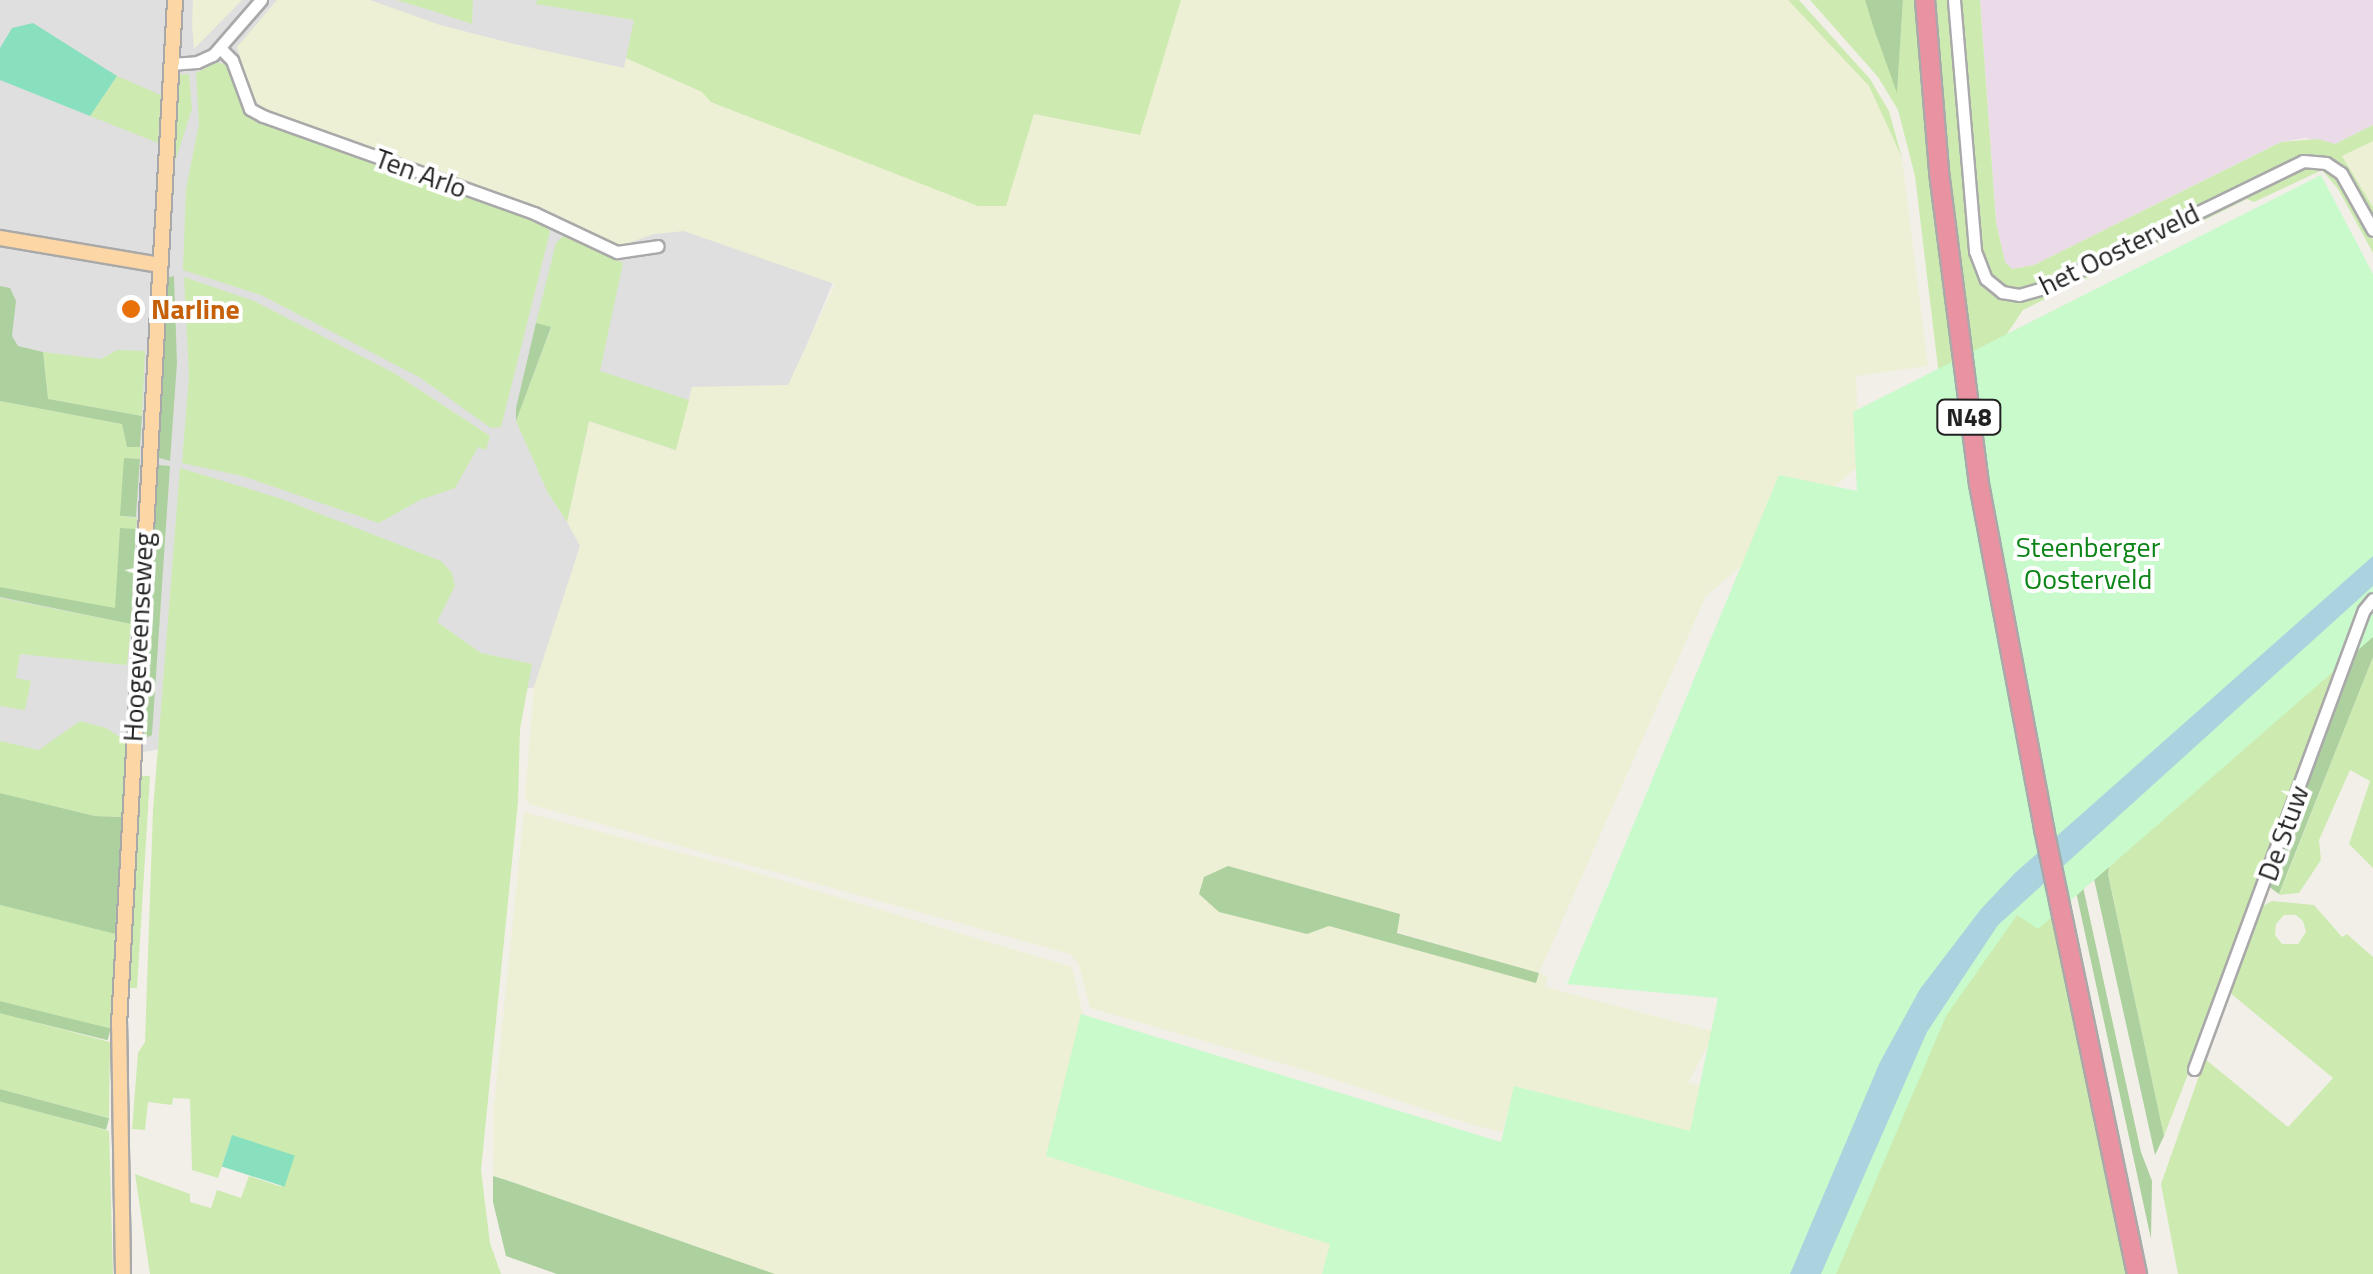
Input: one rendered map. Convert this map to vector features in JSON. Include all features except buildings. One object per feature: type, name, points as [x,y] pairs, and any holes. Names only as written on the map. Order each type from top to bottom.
[{"type":"highway","name":"N48","points":[[1926,0],[1939,172],[1969,416],[2044,829],[2137,1274]]},
{"type":"main road","name":"Hoogeveenseweg","points":[[123,1274],[118,1025],[175,0]]},
{"type":"main road","points":[[0,238],[159,265]]},
{"type":"street","points":[[170,64],[202,61],[220,48],[261,0]]},
{"type":"street","name":"het Oosterveld","points":[[1954,0],[1976,251],[1986,279],[2002,292],[2019,295],[2044,288],[2303,161],[2326,163],[2345,177],[2373,230]]},
{"type":"street","name":"Ten Arlo","points":[[220,48],[232,60],[250,109],[263,116],[534,213],[616,252],[658,246]]},
{"type":"street","name":"De Stuw","points":[[2194,1068],[2364,610],[2373,598]]},
{"type":"shaded area","points":[[0,0],[702,0],[892,141],[788,390],[585,570],[549,685],[28,771],[0,759]]},
{"type":"shaded area","points":[[1980,0],[2373,0],[2373,125],[2335,144],[2305,138],[2281,142],[2034,265],[2012,269],[2005,263],[1996,222]]},
{"type":"green space","points":[[193,0],[242,0],[194,49],[192,24]]},
{"type":"green space","points":[[277,0],[370,0],[440,25],[514,44],[624,68],[626,58],[703,92],[711,102],[885,167],[1034,114],[1140,134],[1181,0],[1788,0],[1869,86],[1902,158],[1928,366],[1856,376],[1860,465],[1706,596],[1539,973],[1548,976],[1545,987],[1711,1031],[1713,1035],[1688,1083],[1702,1086],[1690,1132],[1515,1086],[1502,1132],[1473,1125],[1318,1074],[1090,1008],[1079,965],[1070,954],[529,804],[525,797],[534,687],[580,546],[567,522],[589,421],[675,450],[692,387],[788,385],[835,284],[684,231],[654,234],[617,247],[542,213],[265,110],[253,99],[237,47]],"holes":[[[1228,866],[1399,914],[1397,932],[1539,973],[1536,982],[1329,926]]]},
{"type":"green space","points":[[396,0],[473,0],[472,24],[430,10]]},
{"type":"green space","points":[[537,0],[1181,0],[1140,135],[1034,114],[1006,206],[978,206],[711,102],[702,92],[626,58],[634,20],[536,4]]},
{"type":"green space","points":[[1788,0],[1799,0],[1870,79],[1889,111],[1902,158],[1869,86]]},
{"type":"green space","points":[[1810,0],[1865,0],[1897,90],[1903,0],[1917,0],[1944,289],[1970,482],[1945,426],[1915,176],[1898,110],[1878,77]]},
{"type":"green space","points":[[1865,0],[1903,0],[1897,93],[1874,29]]},
{"type":"green space","points":[[1933,0],[1950,0],[1974,268],[1984,285],[1998,296],[2023,300],[2294,169],[2313,164],[2334,174],[2373,240],[2373,253],[2338,189],[2322,170],[2254,202],[2247,199],[2023,310],[1981,372],[1998,558],[1951,210]]},
{"type":"green space","points":[[1957,0],[1980,0],[1996,222],[2005,262],[2012,269],[2034,265],[2281,142],[2318,139],[2335,144],[2373,125],[2373,141],[2342,156],[2373,207],[2373,222],[2345,171],[2327,158],[2306,156],[2057,278],[2021,290],[2006,289],[1992,280],[1979,251]]},
{"type":"green space","points":[[33,23],[117,76],[90,116],[0,80],[0,48],[12,28]]},
{"type":"green space","points":[[217,62],[230,67],[247,112],[545,222],[550,232],[501,427],[491,428],[419,377],[261,295],[183,270],[186,189],[199,124],[196,73]]},
{"type":"green space","points":[[189,74],[192,109],[172,171],[177,75]]},
{"type":"green space","points":[[117,76],[161,95],[158,143],[90,116]]},
{"type":"green space","points":[[2373,141],[2373,207],[2342,156]]},
{"type":"green space","name":"Steenberger Oosterveld","points":[[2321,175],[2373,274],[2373,637],[2038,929],[2017,915],[1946,1016],[1836,1274],[1322,1274],[1330,1244],[1046,1156],[1081,1014],[1501,1142],[1514,1086],[1690,1131],[1718,998],[1567,984],[1779,475],[1857,491],[1853,412]]},
{"type":"green space","points":[[563,236],[623,263],[600,371],[689,400],[676,450],[589,421],[567,522],[548,493],[516,421],[551,328],[536,323],[556,243]]},
{"type":"green space","points":[[174,276],[177,363],[170,461],[156,457],[164,278]]},
{"type":"green space","points":[[184,277],[254,301],[394,373],[490,436],[486,450],[478,447],[455,488],[420,500],[379,523],[242,476],[182,463],[189,376]]},
{"type":"green space","points":[[0,286],[10,288],[16,301],[12,336],[18,346],[43,352],[48,399],[142,416],[140,447],[127,447],[122,424],[0,401]]},
{"type":"green space","points":[[536,323],[551,327],[516,421],[516,408]]},
{"type":"green space","points":[[117,350],[145,351],[142,416],[48,399],[43,352],[101,359]]},
{"type":"green space","points":[[0,401],[122,424],[127,447],[140,447],[140,459],[125,458],[122,516],[137,518],[136,529],[120,529],[116,609],[0,587]]},
{"type":"green space","points":[[124,458],[140,459],[136,517],[120,516]]},
{"type":"green space","points":[[159,465],[170,466],[152,735],[148,737],[142,736],[154,469]]},
{"type":"green space","points":[[180,468],[282,499],[441,561],[452,573],[455,586],[437,622],[481,653],[532,664],[520,729],[518,802],[481,1170],[490,1243],[501,1274],[150,1274],[135,1174],[190,1194],[190,1202],[211,1208],[217,1190],[241,1198],[249,1176],[282,1187],[232,1135],[218,1178],[192,1170],[190,1099],[173,1098],[172,1105],[148,1102],[145,1130],[132,1129],[138,1053],[145,1042],[153,810]]},
{"type":"green space","points":[[120,528],[136,529],[131,624],[0,597],[0,587],[115,608]]},
{"type":"green space","points":[[0,598],[131,624],[127,665],[20,654],[16,678],[31,681],[25,710],[0,706]]},
{"type":"green space","points":[[2366,624],[2373,629],[2373,657],[2279,894],[2268,886]]},
{"type":"green space","points":[[2348,645],[2266,873],[2164,1136],[2108,873],[2110,861]]},
{"type":"green space","points":[[2373,657],[2373,868],[2349,844],[2370,781],[2350,770],[2319,840],[2321,860],[2299,893],[2279,895]]},
{"type":"green space","points":[[80,721],[106,728],[126,741],[122,817],[95,816],[0,793],[0,741],[39,750]]},
{"type":"green space","points":[[137,776],[150,776],[137,988],[128,988]]},
{"type":"green space","points":[[0,793],[95,816],[122,817],[115,934],[0,905]]},
{"type":"green space","points":[[524,812],[754,872],[1072,967],[1083,1015],[1046,1156],[1331,1243],[1322,1274],[775,1274],[493,1175],[494,1105]]},
{"type":"green space","points":[[2110,861],[2108,874],[2164,1136],[2155,1155],[2092,870]]},
{"type":"green space","points":[[2070,864],[2082,882],[2141,1152],[2152,1181],[2151,1239]]},
{"type":"green space","points":[[2060,865],[2070,865],[2070,1274],[2060,1274]]},
{"type":"green space","points":[[1228,866],[1400,914],[1397,933],[1539,973],[1536,983],[1329,926],[1307,934],[1219,912],[1199,894],[1204,877]]},
{"type":"green space","points":[[2046,878],[2131,1274],[1821,1274],[1947,998]]},
{"type":"green space","points":[[2272,901],[2314,905],[2342,937],[2347,934],[2373,957],[2373,1274],[2178,1274],[2161,1184],[2205,1059],[2288,1127],[2333,1078],[2229,992],[2259,908]],"holes":[[[2284,915],[2296,915],[2306,932],[2298,944],[2282,944],[2275,935],[2276,924]]]},
{"type":"green space","points":[[0,905],[115,934],[111,1029],[0,1001]]},
{"type":"green space","points":[[0,1001],[111,1029],[108,1040],[0,1013]]},
{"type":"green space","points":[[0,1013],[110,1042],[109,1118],[0,1089]]},
{"type":"green space","points":[[0,1089],[109,1118],[106,1130],[0,1101]]},
{"type":"green space","points":[[0,1101],[109,1131],[113,1274],[0,1274]]},
{"type":"green space","points":[[232,1135],[295,1155],[285,1187],[222,1166]]},
{"type":"green space","points":[[493,1176],[775,1274],[557,1274],[506,1256],[493,1202]]},
{"type":"water","points":[[2373,556],[2373,586],[1998,925],[1927,1032],[1821,1274],[1790,1274],[1880,1062],[1920,989],[1981,909],[2015,873]]},
{"type":"place","name":"Narline","points":[[131,309]]}]
